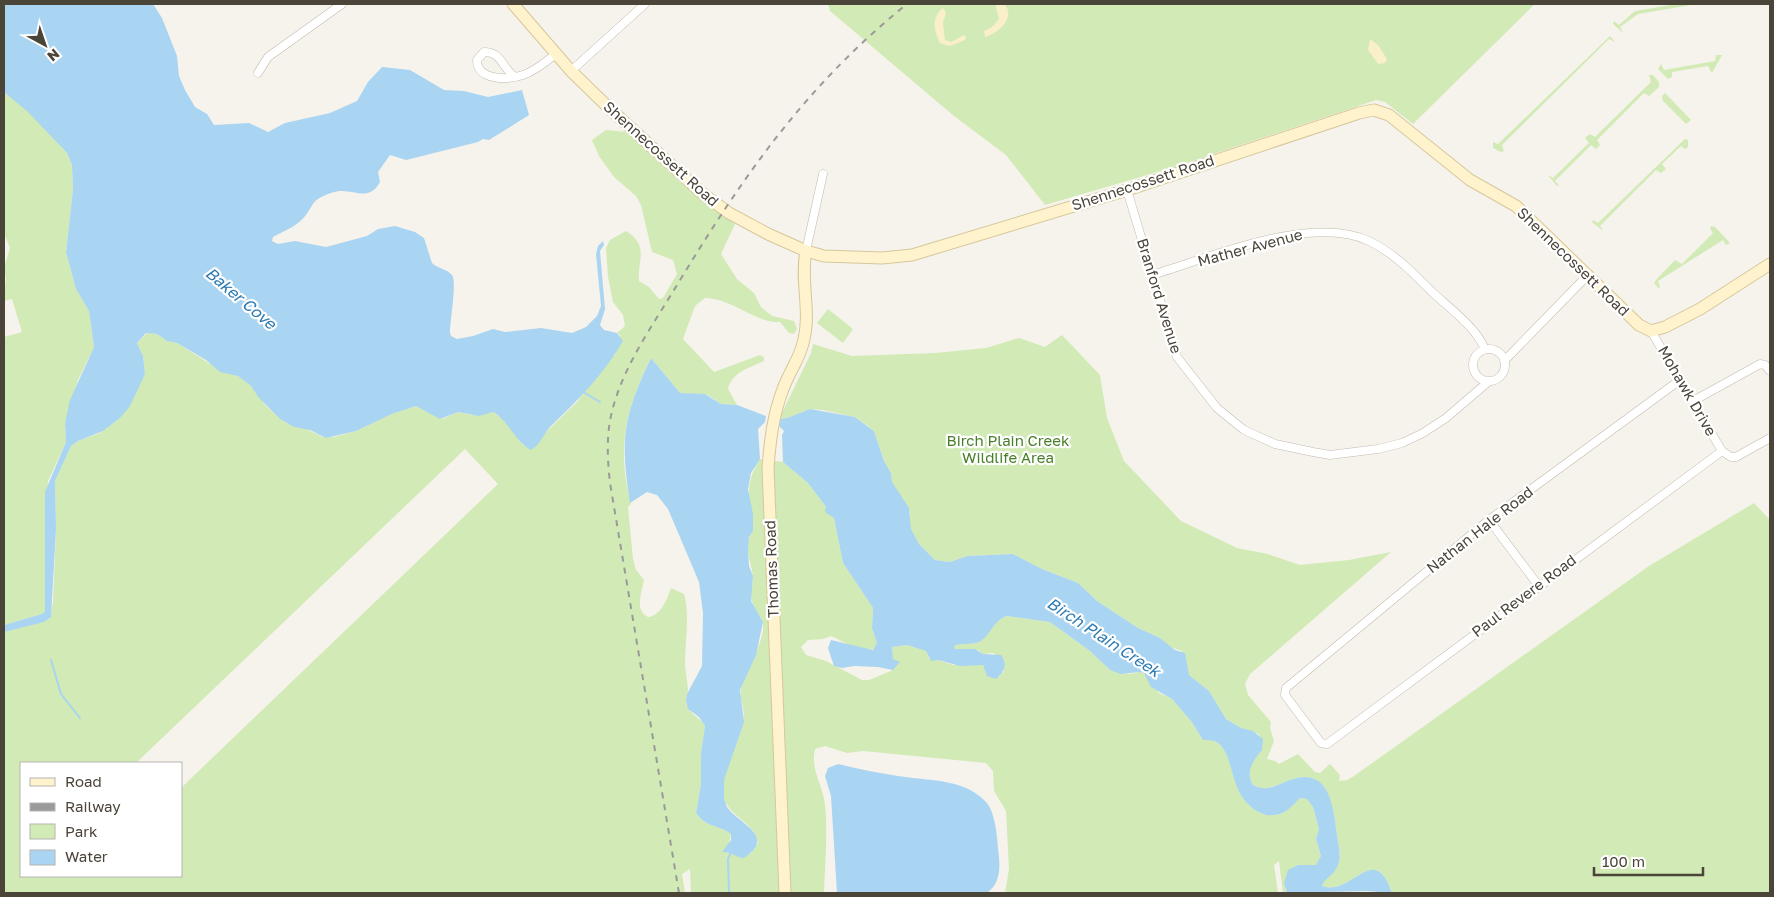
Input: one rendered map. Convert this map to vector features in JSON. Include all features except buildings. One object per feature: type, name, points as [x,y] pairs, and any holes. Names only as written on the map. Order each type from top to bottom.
[{"type":"street","points":[[258,73],[268,57],[342,4]]},
{"type":"street","name":"Shennecossett Road","points":[[512,4],[571,71],[702,194],[749,225],[806,251],[848,258],[912,255],[1127,190],[1360,113],[1382,111],[1470,180],[1516,206],[1639,326],[1651,331]]},
{"type":"street","points":[[571,71],[645,4]]},
{"type":"street","points":[[514,76],[494,53],[484,52],[477,60],[480,71],[486,76],[514,76],[524,75],[556,53]]},
{"type":"street","points":[[806,251],[824,174]]},
{"type":"street","name":"Branford Avenue","points":[[1127,190],[1177,357],[1225,416],[1244,430],[1276,444],[1330,455],[1378,449],[1423,433],[1446,418],[1488,382]]},
{"type":"street","name":"Mather Avenue","points":[[1152,275],[1293,234],[1333,232],[1353,235],[1370,242],[1400,260],[1474,332],[1485,349]]},
{"type":"street","name":"Thomas Road","points":[[785,893],[769,492],[773,421],[783,388],[805,339],[806,315],[803,269],[806,251]]},
{"type":"street","points":[[1651,331],[1665,327],[1700,309],[1770,264]]},
{"type":"street","points":[[1477,377],[1488,382],[1502,375],[1505,360],[1588,275]]},
{"type":"street","name":"Mohawk Drive","points":[[1651,331],[1722,451]]},
{"type":"street","points":[[1472,395],[1477,377],[1472,363],[1476,354],[1485,349],[1496,350],[1505,360]]},
{"type":"street","points":[[1693,402],[1760,364],[1766,366],[1770,371]]},
{"type":"street","name":"Nathan Hale Road","points":[[1328,744],[1321,743],[1285,695],[1286,688],[1489,520],[1680,380]]},
{"type":"street","points":[[1722,451],[1731,457],[1736,457],[1770,438]]},
{"type":"street","name":"Paul Revere Road","points":[[1328,744],[1538,585],[1722,451]]},
{"type":"street","points":[[1489,520],[1538,585]]},
{"type":"green space","points":[[828,4],[1535,4],[1413,124],[1385,102],[1376,100],[1171,168],[1045,205],[1006,155],[954,116],[830,11]]},
{"type":"green space","points":[[1677,4],[1697,4],[1638,14],[1620,27],[1623,33],[1613,24],[1614,21],[1619,25],[1635,11]]},
{"type":"green space","points":[[1610,36],[1615,42],[1609,39],[1502,145],[1504,151],[1501,152],[1493,148],[1493,142],[1498,144]]},
{"type":"green space","points":[[1716,55],[1722,55],[1712,73],[1708,66],[1672,72],[1672,77],[1668,79],[1658,69],[1661,64],[1664,70],[1715,61]]},
{"type":"green space","points":[[1649,75],[1653,75],[1659,82],[1659,87],[1649,96],[1644,93],[1597,140],[1600,145],[1596,149],[1591,145],[1555,181],[1559,185],[1557,186],[1548,175],[1553,178],[1589,143],[1585,138],[1590,134],[1595,137],[1651,82]]},
{"type":"green space","points":[[4,92],[28,111],[67,153],[72,165],[73,189],[66,252],[76,289],[89,311],[94,347],[78,380],[65,423],[66,442],[48,481],[45,537],[45,611],[42,614],[4,625],[4,337],[22,332],[12,299],[4,301],[6,278],[4,268],[10,248],[4,233]]},
{"type":"green space","points":[[1665,93],[1691,120],[1686,124],[1663,101],[1662,96]]},
{"type":"green space","points":[[606,130],[626,132],[680,182],[735,224],[721,254],[737,279],[754,293],[761,307],[772,316],[794,321],[797,329],[794,334],[789,333],[780,322],[771,322],[726,302],[705,298],[695,306],[683,339],[714,372],[760,355],[764,357],[764,361],[742,371],[733,378],[728,389],[737,405],[721,404],[708,395],[680,393],[651,358],[635,395],[626,429],[624,464],[631,504],[628,507],[633,559],[636,570],[644,580],[640,606],[644,614],[648,617],[653,616],[663,606],[671,588],[684,594],[687,619],[685,664],[688,691],[686,704],[688,709],[705,726],[701,753],[701,784],[696,813],[709,824],[731,834],[729,852],[736,855],[751,853],[758,843],[751,828],[728,807],[723,791],[723,782],[743,722],[741,689],[763,633],[762,620],[751,598],[753,573],[748,555],[748,543],[753,531],[749,486],[754,469],[760,459],[783,462],[808,483],[834,518],[843,563],[873,608],[872,628],[877,643],[874,649],[857,648],[831,636],[823,639],[808,640],[801,647],[806,655],[826,661],[862,680],[869,680],[893,670],[892,647],[907,645],[926,651],[930,660],[938,660],[953,665],[981,664],[985,667],[986,673],[999,677],[1004,671],[994,653],[983,654],[978,650],[955,649],[954,646],[981,641],[999,621],[1007,616],[1050,622],[1090,651],[1110,670],[1129,674],[1144,673],[1159,693],[1172,699],[1191,721],[1203,740],[1215,741],[1222,747],[1228,758],[1240,793],[1256,811],[1270,815],[1278,814],[1288,810],[1300,798],[1307,799],[1313,807],[1319,829],[1316,839],[1321,856],[1317,865],[1304,865],[1285,889],[1287,893],[1283,893],[1279,861],[1274,865],[1278,893],[1005,893],[1009,869],[1006,811],[994,791],[993,771],[986,763],[863,751],[847,753],[825,746],[815,749],[814,757],[815,770],[824,797],[826,816],[824,893],[691,893],[690,869],[682,874],[685,893],[4,893],[4,632],[49,619],[53,603],[56,529],[55,481],[71,446],[78,441],[100,433],[120,418],[145,374],[143,356],[137,343],[147,333],[157,334],[167,341],[177,343],[212,365],[238,376],[251,386],[265,405],[280,419],[294,427],[306,429],[323,437],[334,437],[356,431],[392,414],[416,406],[442,419],[458,412],[472,415],[493,412],[504,420],[523,445],[544,434],[577,402],[611,357],[615,355],[620,335],[617,333],[625,326],[623,315],[613,302],[608,277],[606,248],[610,240],[626,231],[638,242],[641,254],[639,281],[649,287],[659,299],[663,298],[677,274],[673,260],[652,252],[641,205],[636,196],[614,177],[599,156],[592,140]],"holes":[[[465,449],[498,484],[182,787],[182,877],[20,877],[20,762],[137,762]]]},
{"type":"green space","points":[[1685,139],[1688,140],[1688,147],[1685,149],[1681,146],[1662,164],[1666,169],[1661,173],[1656,170],[1600,226],[1603,231],[1592,222],[1593,220],[1598,223]]},
{"type":"green space","points":[[1711,226],[1715,227],[1730,243],[1726,245],[1723,240],[1658,281],[1660,287],[1658,288],[1654,283],[1656,280],[1675,260],[1682,264],[1713,233],[1710,229]]},
{"type":"green space","points":[[828,309],[853,329],[843,343],[817,323]]},
{"type":"green space","name":"Birch Plain Creek Wildlife Area","points":[[1062,335],[1100,375],[1107,418],[1124,461],[1181,521],[1237,548],[1268,554],[1300,565],[1349,560],[1391,552],[1250,674],[1245,684],[1248,695],[1271,722],[1270,728],[1274,741],[1267,759],[1279,764],[1298,754],[1315,772],[1320,773],[1330,764],[1340,775],[1339,781],[1347,780],[1354,776],[1649,566],[1754,503],[1770,520],[1770,893],[1392,893],[1385,878],[1378,871],[1370,870],[1343,884],[1333,887],[1322,886],[1325,880],[1333,873],[1339,862],[1340,855],[1332,805],[1323,786],[1317,780],[1308,777],[1297,778],[1270,788],[1253,785],[1250,772],[1252,763],[1261,752],[1259,734],[1241,728],[1226,719],[1209,691],[1189,675],[1182,651],[1170,647],[1160,638],[1138,628],[1097,601],[1078,583],[1042,569],[1013,554],[967,556],[950,562],[935,560],[919,544],[912,532],[909,524],[910,513],[892,482],[891,473],[884,461],[874,431],[855,417],[823,410],[810,409],[787,418],[779,419],[811,353],[813,344],[852,356],[935,353],[986,348],[1019,338],[1045,347]]},
{"type":"sand","points":[[995,4],[1004,4],[1008,14],[1007,19],[1000,28],[985,37],[984,31],[992,27],[999,19]]},
{"type":"sand","points":[[943,8],[946,13],[943,23],[945,40],[951,42],[964,35],[966,37],[965,40],[950,46],[940,43],[936,33],[935,20]]},
{"type":"sand","points":[[1370,39],[1378,45],[1387,59],[1385,63],[1378,64],[1368,50]]},
{"type":"water","name":"Baker Cove","points":[[4,4],[153,4],[162,18],[177,56],[179,76],[185,90],[195,107],[207,114],[214,125],[249,123],[268,132],[285,123],[330,113],[357,101],[368,82],[382,67],[410,70],[444,90],[464,91],[488,97],[522,90],[529,115],[489,140],[483,139],[478,142],[406,160],[390,155],[378,172],[380,182],[375,189],[364,193],[339,191],[321,197],[315,201],[299,222],[273,237],[272,241],[278,244],[295,241],[326,247],[367,236],[378,229],[395,226],[415,232],[424,238],[432,263],[452,275],[454,293],[450,332],[451,336],[457,339],[493,329],[505,332],[541,328],[572,333],[586,327],[597,316],[601,306],[596,254],[598,246],[603,241],[604,245],[600,251],[605,309],[600,325],[604,330],[617,333],[623,341],[599,376],[551,426],[531,450],[493,412],[479,416],[458,412],[440,419],[416,406],[392,414],[356,431],[326,438],[310,430],[294,427],[280,419],[259,398],[251,386],[238,376],[220,372],[206,360],[177,343],[167,341],[157,334],[146,333],[137,343],[143,356],[145,374],[130,406],[120,418],[103,431],[78,441],[71,446],[55,481],[56,529],[51,617],[44,622],[4,632],[4,625],[42,614],[45,611],[45,492],[66,442],[65,423],[70,400],[94,347],[89,311],[76,289],[66,252],[73,189],[72,165],[67,153],[28,112],[4,92]]},
{"type":"water","points":[[651,358],[680,393],[705,394],[721,404],[737,405],[766,416],[765,422],[758,429],[760,459],[751,473],[748,489],[753,514],[753,531],[749,537],[748,550],[749,566],[753,576],[751,601],[763,622],[756,655],[740,690],[744,722],[724,780],[724,798],[727,807],[756,837],[757,843],[753,850],[744,858],[728,852],[722,852],[731,840],[731,834],[704,821],[696,813],[701,784],[701,753],[705,726],[699,717],[688,709],[686,701],[687,694],[702,666],[703,613],[699,582],[668,509],[657,495],[647,492],[630,503],[625,462],[626,429],[634,397]]},
{"type":"water","points":[[810,409],[855,417],[874,431],[884,461],[891,473],[892,482],[909,508],[911,529],[919,544],[935,560],[950,562],[967,556],[1013,554],[1042,569],[1078,583],[1097,601],[1138,628],[1160,638],[1175,650],[1185,653],[1189,675],[1209,691],[1226,719],[1241,728],[1253,731],[1263,739],[1262,750],[1251,766],[1250,775],[1253,785],[1270,788],[1297,778],[1308,777],[1317,780],[1324,786],[1332,805],[1340,855],[1338,866],[1322,886],[1333,887],[1343,884],[1370,870],[1378,871],[1385,878],[1392,893],[1367,891],[1287,893],[1284,883],[1288,870],[1298,865],[1316,865],[1321,856],[1316,839],[1319,829],[1313,807],[1307,799],[1300,798],[1288,810],[1278,814],[1270,815],[1256,811],[1240,794],[1228,758],[1222,747],[1215,741],[1203,740],[1191,721],[1172,699],[1151,687],[1144,673],[1121,674],[1110,670],[1090,651],[1050,622],[1007,616],[999,621],[981,641],[954,646],[955,649],[975,649],[983,654],[1001,655],[1005,665],[1001,674],[996,679],[987,676],[983,665],[960,666],[938,660],[931,661],[926,651],[907,645],[892,647],[893,659],[900,662],[893,670],[878,667],[854,666],[842,668],[834,666],[828,648],[831,640],[873,650],[877,643],[872,628],[873,608],[843,563],[834,518],[825,512],[826,507],[808,483],[783,462],[782,435],[784,431],[778,425],[779,419],[787,418]]},
{"type":"water","points":[[838,764],[890,775],[955,784],[966,788],[985,801],[993,817],[999,854],[998,878],[992,889],[987,893],[837,893],[831,796],[825,776],[828,768]]},
{"type":"waterway","name":"Birch Plain Creek","points":[[585,393],[600,402]]},
{"type":"waterway","points":[[51,660],[61,694],[80,718]]},
{"type":"waterway","points":[[729,893],[728,859],[731,852]]},
{"type":"railway","points":[[679,893],[610,483],[608,443],[611,414],[625,374],[640,345],[699,249],[750,172],[806,101],[870,35],[907,4]]}]
